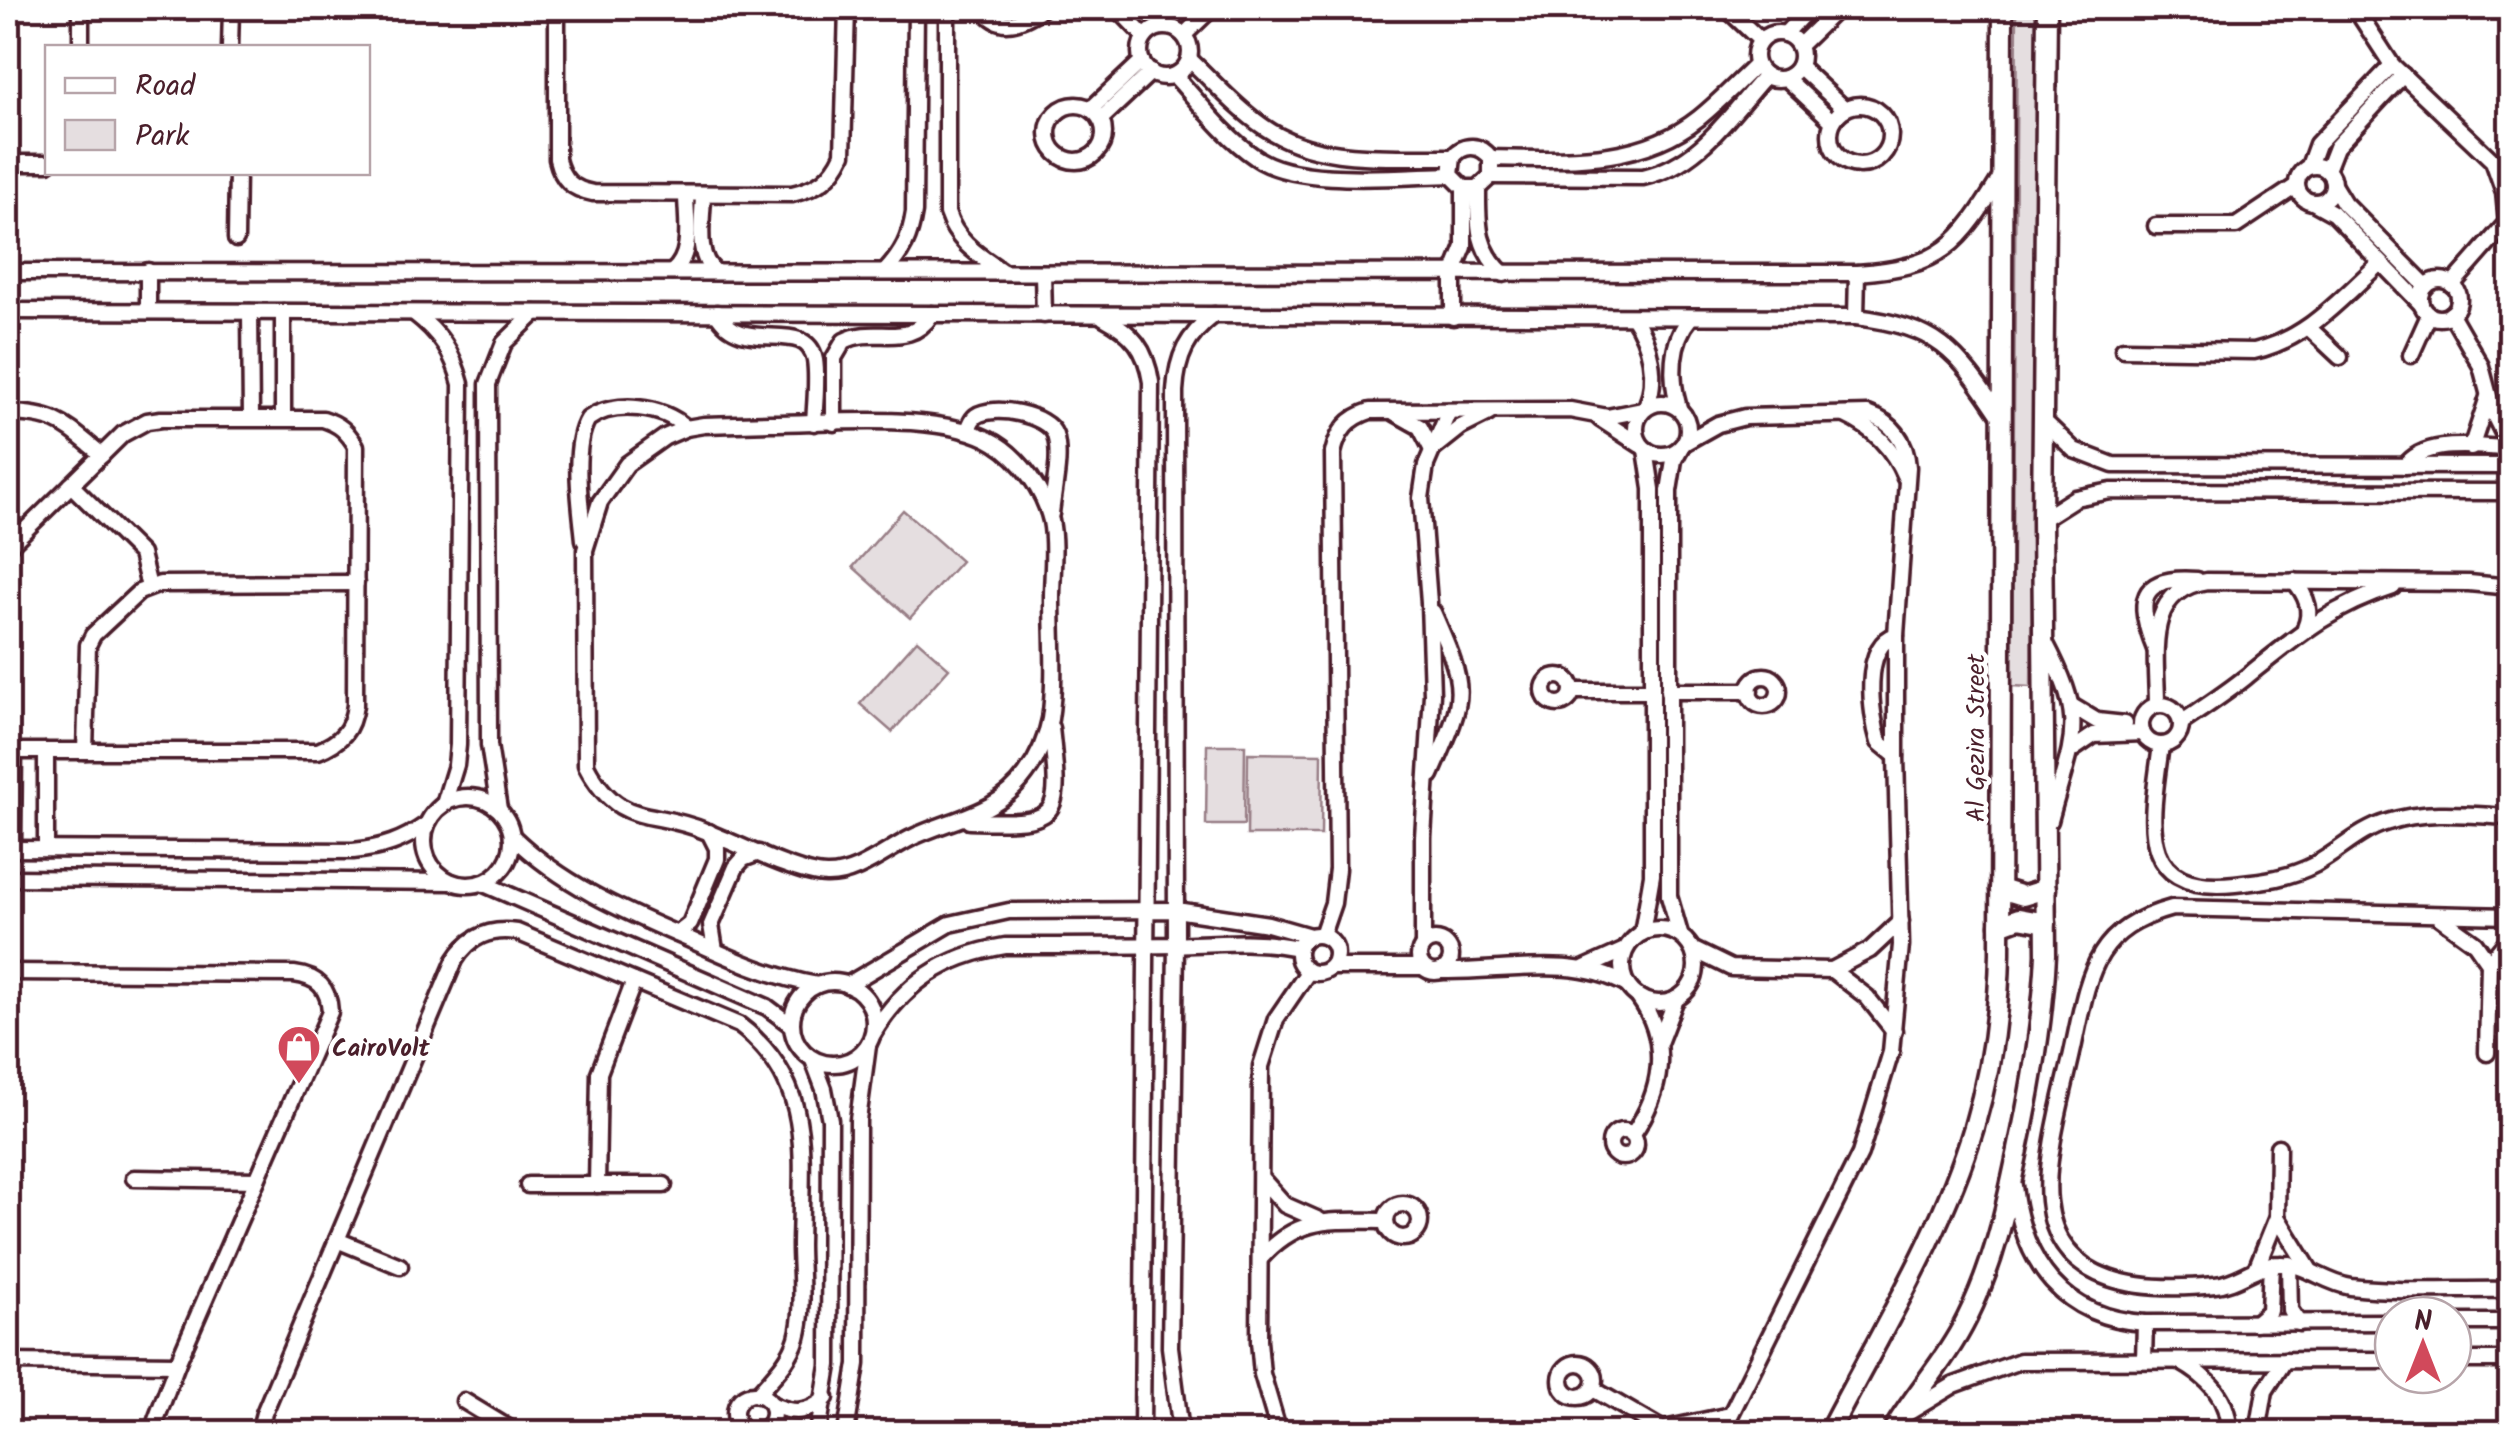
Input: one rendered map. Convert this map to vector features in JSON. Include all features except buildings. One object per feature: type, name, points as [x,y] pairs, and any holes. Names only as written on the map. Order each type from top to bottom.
[{"type":"main road","name":"Al Gezira Street","points":[[1830,1432],[1939,1218],[1973,1129],[1994,1038],[2000,925],[2003,8]]},
{"type":"main road","points":[[1896,1425],[1951,1348],[1979,1293],[2000,1236],[2044,1011],[2042,519],[2047,8]]},
{"type":"main road","points":[[2000,888],[2022,896],[2046,889]]},
{"type":"main road","points":[[2000,925],[2019,918],[2046,922]]},
{"type":"street","points":[[80,8],[80,45]]},
{"type":"street","points":[[230,45],[231,8]]},
{"type":"street","points":[[556,8],[560,172],[568,183],[593,193],[686,194],[792,194],[809,190],[836,170],[845,137],[846,8]]},
{"type":"street","points":[[885,272],[902,254],[910,238],[914,212],[916,8]]},
{"type":"street","points":[[948,8],[948,213],[951,225],[967,247],[1004,272]]},
{"type":"street","points":[[984,8],[992,19],[1005,24],[1018,23],[1044,8]]},
{"type":"street","points":[[1117,8],[1145,37]]},
{"type":"street","points":[[1184,35],[1212,8]]},
{"type":"street","points":[[1726,8],[1760,40]]},
{"type":"street","points":[[1785,34],[1809,8]]},
{"type":"street","points":[[1786,78],[1799,66],[1799,46],[1838,8]]},
{"type":"street","points":[[2360,10],[2397,70],[2493,162],[2504,192],[2509,222],[2452,285]]},
{"type":"street","points":[[1189,59],[1174,75],[1162,76],[1147,66],[1141,44],[1145,37],[1164,27],[1184,35],[1189,59],[1252,118],[1296,144],[1346,154],[1452,157],[1472,146],[1491,158],[1594,159],[1638,149],[1679,132],[1760,70]]},
{"type":"street","points":[[1471,188],[1491,176],[1663,173],[1697,152],[1760,70],[1756,48],[1760,40],[1776,33],[1785,34],[1799,46]]},
{"type":"street","points":[[1096,114],[1147,66]]},
{"type":"street","points":[[1799,66],[1845,108]]},
{"type":"street","points":[[1760,70],[1786,78],[1832,122]]},
{"type":"street","points":[[2397,70],[2317,144],[2296,186],[2301,197],[2333,213],[2425,310],[2440,318],[2456,310],[2459,296],[2452,285],[2439,280],[2426,286]]},
{"type":"street","points":[[2397,70],[2336,146],[2327,170],[2344,203],[2426,286],[2425,310],[2412,355]]},
{"type":"street","points":[[1174,75],[1242,147],[1283,171],[1314,175],[1452,176],[1471,188],[1478,234],[1488,256],[1504,274]]},
{"type":"street","points":[[1857,105],[1880,113],[1890,134],[1888,146],[1881,157],[1859,166],[1847,163],[1831,146],[1832,122],[1845,108],[1857,105]]},
{"type":"street","points":[[1452,157],[1452,176]]},
{"type":"street","points":[[1491,158],[1491,176]]},
{"type":"street","points":[[8,163],[45,162]]},
{"type":"street","points":[[2493,162],[2510,167]]},
{"type":"street","points":[[2309,166],[2327,170]]},
{"type":"street","points":[[8,272],[1504,274],[1899,270],[1955,241],[1976,217],[2002,174]]},
{"type":"street","points":[[236,239],[237,175]]},
{"type":"street","points":[[2312,202],[2328,196],[2333,185]]},
{"type":"street","points":[[2156,226],[2236,226],[2296,186]]},
{"type":"street","points":[[1453,317],[1453,274],[1464,247],[1471,188]]},
{"type":"street","points":[[672,272],[686,253],[686,194]]},
{"type":"street","points":[[703,194],[703,254],[707,265],[716,272]]},
{"type":"street","points":[[2123,349],[2254,351],[2283,343],[2310,328],[2380,262]]},
{"type":"street","points":[[148,272],[148,311]]},
{"type":"street","points":[[1856,317],[1857,272]]},
{"type":"street","points":[[1043,273],[1044,314]]},
{"type":"street","points":[[8,310],[1856,317],[1897,322],[1926,334],[1952,352],[2000,416]]},
{"type":"street","points":[[250,312],[251,418]]},
{"type":"street","points":[[283,312],[283,418]]},
{"type":"street","points":[[8,548],[123,434],[147,421],[283,418],[323,419],[337,424],[356,446],[353,721],[345,735],[333,746],[318,751],[11,750],[10,849],[353,851],[380,848],[405,839],[428,824],[444,804],[458,745],[461,384],[446,343],[414,312]]},
{"type":"street","points":[[482,884],[506,865],[512,836],[499,809],[489,746],[488,384],[504,344],[535,313]]},
{"type":"street","points":[[717,314],[734,333],[794,337],[811,350],[815,360],[814,423]]},
{"type":"street","points":[[834,423],[837,348],[853,336],[911,334],[924,327],[932,314]]},
{"type":"street","points":[[2405,466],[2425,450],[2510,447],[2488,396],[2481,366],[2451,314]]},
{"type":"street","points":[[1098,315],[1136,340],[1148,358],[1151,382],[1142,1432]]},
{"type":"street","points":[[1181,1432],[1170,1347],[1176,945],[1176,368],[1183,348],[1214,315]]},
{"type":"street","points":[[1582,969],[1625,950],[1642,932],[1652,875],[1652,489],[1635,427],[1651,395],[1651,358],[1633,317]]},
{"type":"street","points":[[1691,317],[1678,335],[1674,388],[1688,433],[1674,460],[1669,490],[1668,896],[1680,934],[1693,950],[1694,980]]},
{"type":"street","points":[[2310,328],[2340,358]]},
{"type":"street","points":[[1651,358],[1675,358]]},
{"type":"street","points":[[2471,448],[2488,396]]},
{"type":"street","points":[[813,1060],[843,1063],[857,1056],[909,988],[958,957],[1004,946],[1245,941],[1298,948],[1316,936],[1333,904],[1337,870],[1333,454],[1344,425],[1356,416],[1384,411],[1570,410],[1619,417],[1657,402],[1718,424]]},
{"type":"street","points":[[686,428],[671,416],[652,410],[606,410],[588,419],[580,438],[586,765],[603,792],[628,812],[690,824],[811,873],[842,874],[913,837],[993,806],[1025,776],[1041,748],[1050,716]]},
{"type":"street","points":[[1384,411],[1410,419],[1432,450]]},
{"type":"street","points":[[1423,945],[1432,663],[1420,498],[1426,465],[1449,411]]},
{"type":"street","points":[[1432,450],[1461,427],[1494,411]]},
{"type":"street","points":[[8,413],[56,419],[102,455]]},
{"type":"street","points":[[958,821],[1024,823],[1049,810],[1057,783],[1050,716],[1051,522],[1056,450],[1052,429],[1035,416],[991,413],[978,416],[968,430]]},
{"type":"street","points":[[1596,416],[1643,447],[1664,455],[1718,424],[1758,416],[1845,415],[1886,444],[1906,478],[1896,634],[1901,921],[1894,1031],[1883,1087],[1860,1154],[1722,1432]]},
{"type":"street","points":[[2045,422],[2074,450],[2099,462],[2132,467],[2510,466]]},
{"type":"street","points":[[585,550],[596,513],[612,482],[645,449],[686,428],[938,423],[968,430],[997,444],[1021,465],[1040,492],[1051,522]]},
{"type":"street","points":[[2132,467],[2132,490]]},
{"type":"street","points":[[71,485],[142,554],[149,587]]},
{"type":"street","points":[[2042,519],[2074,498],[2092,492],[2510,492]]},
{"type":"street","points":[[2294,582],[2308,605],[2305,628]]},
{"type":"street","points":[[2157,706],[2156,652],[2162,609],[2173,593],[2189,584],[2408,582],[2510,586]]},
{"type":"street","points":[[2181,723],[2173,709],[2157,706],[2146,712],[2142,728],[2150,742],[2161,746],[2176,738],[2181,723],[2305,628],[2355,602],[2408,582]]},
{"type":"street","points":[[85,750],[88,645],[139,592],[172,584],[356,583]]},
{"type":"street","points":[[1427,785],[1453,724],[1460,690],[1453,657],[1429,603]]},
{"type":"street","points":[[1896,634],[1882,642],[1870,690],[1879,742],[1896,756]]},
{"type":"street","points":[[2042,637],[2075,720],[2072,750],[2044,841]]},
{"type":"street","points":[[1432,663],[1453,657]]},
{"type":"street","points":[[1572,691],[1652,691]]},
{"type":"street","points":[[1668,691],[1750,691]]},
{"type":"street","points":[[2072,706],[2097,721],[2142,728]]},
{"type":"street","points":[[1431,718],[1453,724]]},
{"type":"street","points":[[2072,750],[2094,735],[2142,728]]},
{"type":"street","points":[[2161,746],[2156,790],[2157,849],[2164,868],[2179,880],[2200,885],[2283,879],[2318,863],[2373,826],[2392,820],[2424,814],[2510,817]]},
{"type":"street","points":[[46,750],[46,850]]},
{"type":"street","points":[[444,804],[472,797],[499,809]]},
{"type":"street","points":[[428,824],[425,852],[430,864],[451,882]]},
{"type":"street","points":[[677,934],[690,924],[716,859],[709,832]]},
{"type":"street","points":[[512,836],[577,888],[764,972],[816,986]]},
{"type":"street","points":[[714,950],[711,925],[736,867],[743,859],[759,853]]},
{"type":"street","points":[[8,878],[482,884],[767,1007],[791,1025]]},
{"type":"street","points":[[1423,900],[1447,945],[1451,962],[1442,971]]},
{"type":"street","points":[[2510,916],[2172,908],[2144,916],[2120,930],[2101,951],[2088,976],[2055,1138],[2048,1196],[2051,1219],[2060,1240],[2091,1272],[2112,1281],[2134,1285],[2217,1285],[2271,1264],[2289,1264],[2334,1283],[2360,1287],[2510,1290]]},
{"type":"street","points":[[847,985],[923,938],[979,915],[1009,911],[1176,910],[1268,924],[1316,936],[1334,945],[1332,966]]},
{"type":"street","points":[[2434,915],[2456,927],[2489,963]]},
{"type":"street","points":[[1659,1044],[1676,999],[1694,980],[1731,968],[1832,970],[1870,950],[1901,921]]},
{"type":"street","points":[[1642,932],[1668,929],[1680,934]]},
{"type":"street","points":[[259,1432],[456,960],[467,944],[485,933],[517,932],[739,1025],[772,1056],[795,1101],[802,1135],[800,1322],[792,1352],[764,1399]]},
{"type":"street","points":[[2487,1052],[2489,963],[2510,936]]},
{"type":"street","points":[[1422,966],[1419,952],[1429,940],[1447,945],[1486,970]]},
{"type":"street","points":[[617,974],[628,947]]},
{"type":"street","points":[[1298,948],[1299,962],[1308,972],[1321,974],[1332,966],[1422,966],[1435,972],[1582,969],[1628,985]]},
{"type":"street","points":[[1625,950],[1623,974],[1652,1019],[1659,1044],[1658,1082],[1632,1135]]},
{"type":"street","points":[[1693,950],[1731,968]]},
{"type":"street","points":[[1832,970],[1867,997],[1894,1031]]},
{"type":"street","points":[[8,972],[294,974],[309,976],[322,984],[329,997],[330,1012],[176,1364],[156,1420]]},
{"type":"street","points":[[1279,1432],[1262,1374],[1261,1066],[1276,1019],[1308,972]]},
{"type":"street","points":[[596,1185],[598,1073],[634,981]]},
{"type":"street","points":[[818,1432],[829,1365],[830,1120],[813,1060],[794,1039],[791,1025],[802,995],[832,982],[858,990],[872,1010],[858,1120],[856,1364],[846,1432]]},
{"type":"street","points":[[1639,997],[1664,1003],[1676,999]]},
{"type":"street","points":[[2256,1269],[2278,1217],[2278,1147]]},
{"type":"street","points":[[2013,1176],[2024,1240],[2039,1267],[2060,1291],[2106,1318],[2145,1324],[2373,1322]]},
{"type":"street","points":[[134,1178],[257,1180]]},
{"type":"street","points":[[1260,1178],[1286,1205],[1320,1221]]},
{"type":"street","points":[[528,1185],[664,1185]]},
{"type":"street","points":[[1286,1205],[1286,1234]]},
{"type":"street","points":[[2278,1217],[2312,1272]]},
{"type":"street","points":[[1260,1259],[1286,1234],[1320,1221],[1386,1221]]},
{"type":"street","points":[[337,1240],[400,1266]]},
{"type":"street","points":[[2255,1323],[2269,1310],[2271,1264]]},
{"type":"street","points":[[2289,1264],[2290,1310],[2299,1323]]},
{"type":"street","points":[[2473,1322],[2510,1322]]},
{"type":"street","points":[[2144,1360],[2145,1324]]},
{"type":"street","points":[[2179,1360],[2213,1385],[2224,1403],[2229,1432]]},
{"type":"street","points":[[2258,1432],[2266,1391],[2285,1360]]},
{"type":"street","points":[[1896,1425],[1954,1386],[2020,1361],[2373,1360]]},
{"type":"street","points":[[2473,1360],[2510,1360]]},
{"type":"street","points":[[8,1362],[176,1364]]},
{"type":"street","points":[[1593,1389],[1666,1431],[1730,1415]]},
{"type":"street","points":[[764,1399],[773,1418],[761,1432],[739,1424],[736,1408],[746,1396],[764,1399],[782,1410],[801,1412],[826,1398]]},
{"type":"street","points":[[464,1400],[515,1432]]},
{"type":"street","points":[[1274,1417],[1289,1432]]},
{"type":"green space","points":[[2017,8],[2039,8],[2031,687],[2012,686]]},
{"type":"green space","points":[[903,510],[961,561],[910,618],[853,567]]},
{"type":"green space","points":[[917,640],[949,668],[892,732],[860,704]]},
{"type":"green space","points":[[1207,745],[1245,745],[1244,825],[1206,825]]},
{"type":"green space","points":[[1248,753],[1322,754],[1321,835],[1247,835]]},
{"type":"place","name":"CairoVolt","points":[[299,1085]]}]
